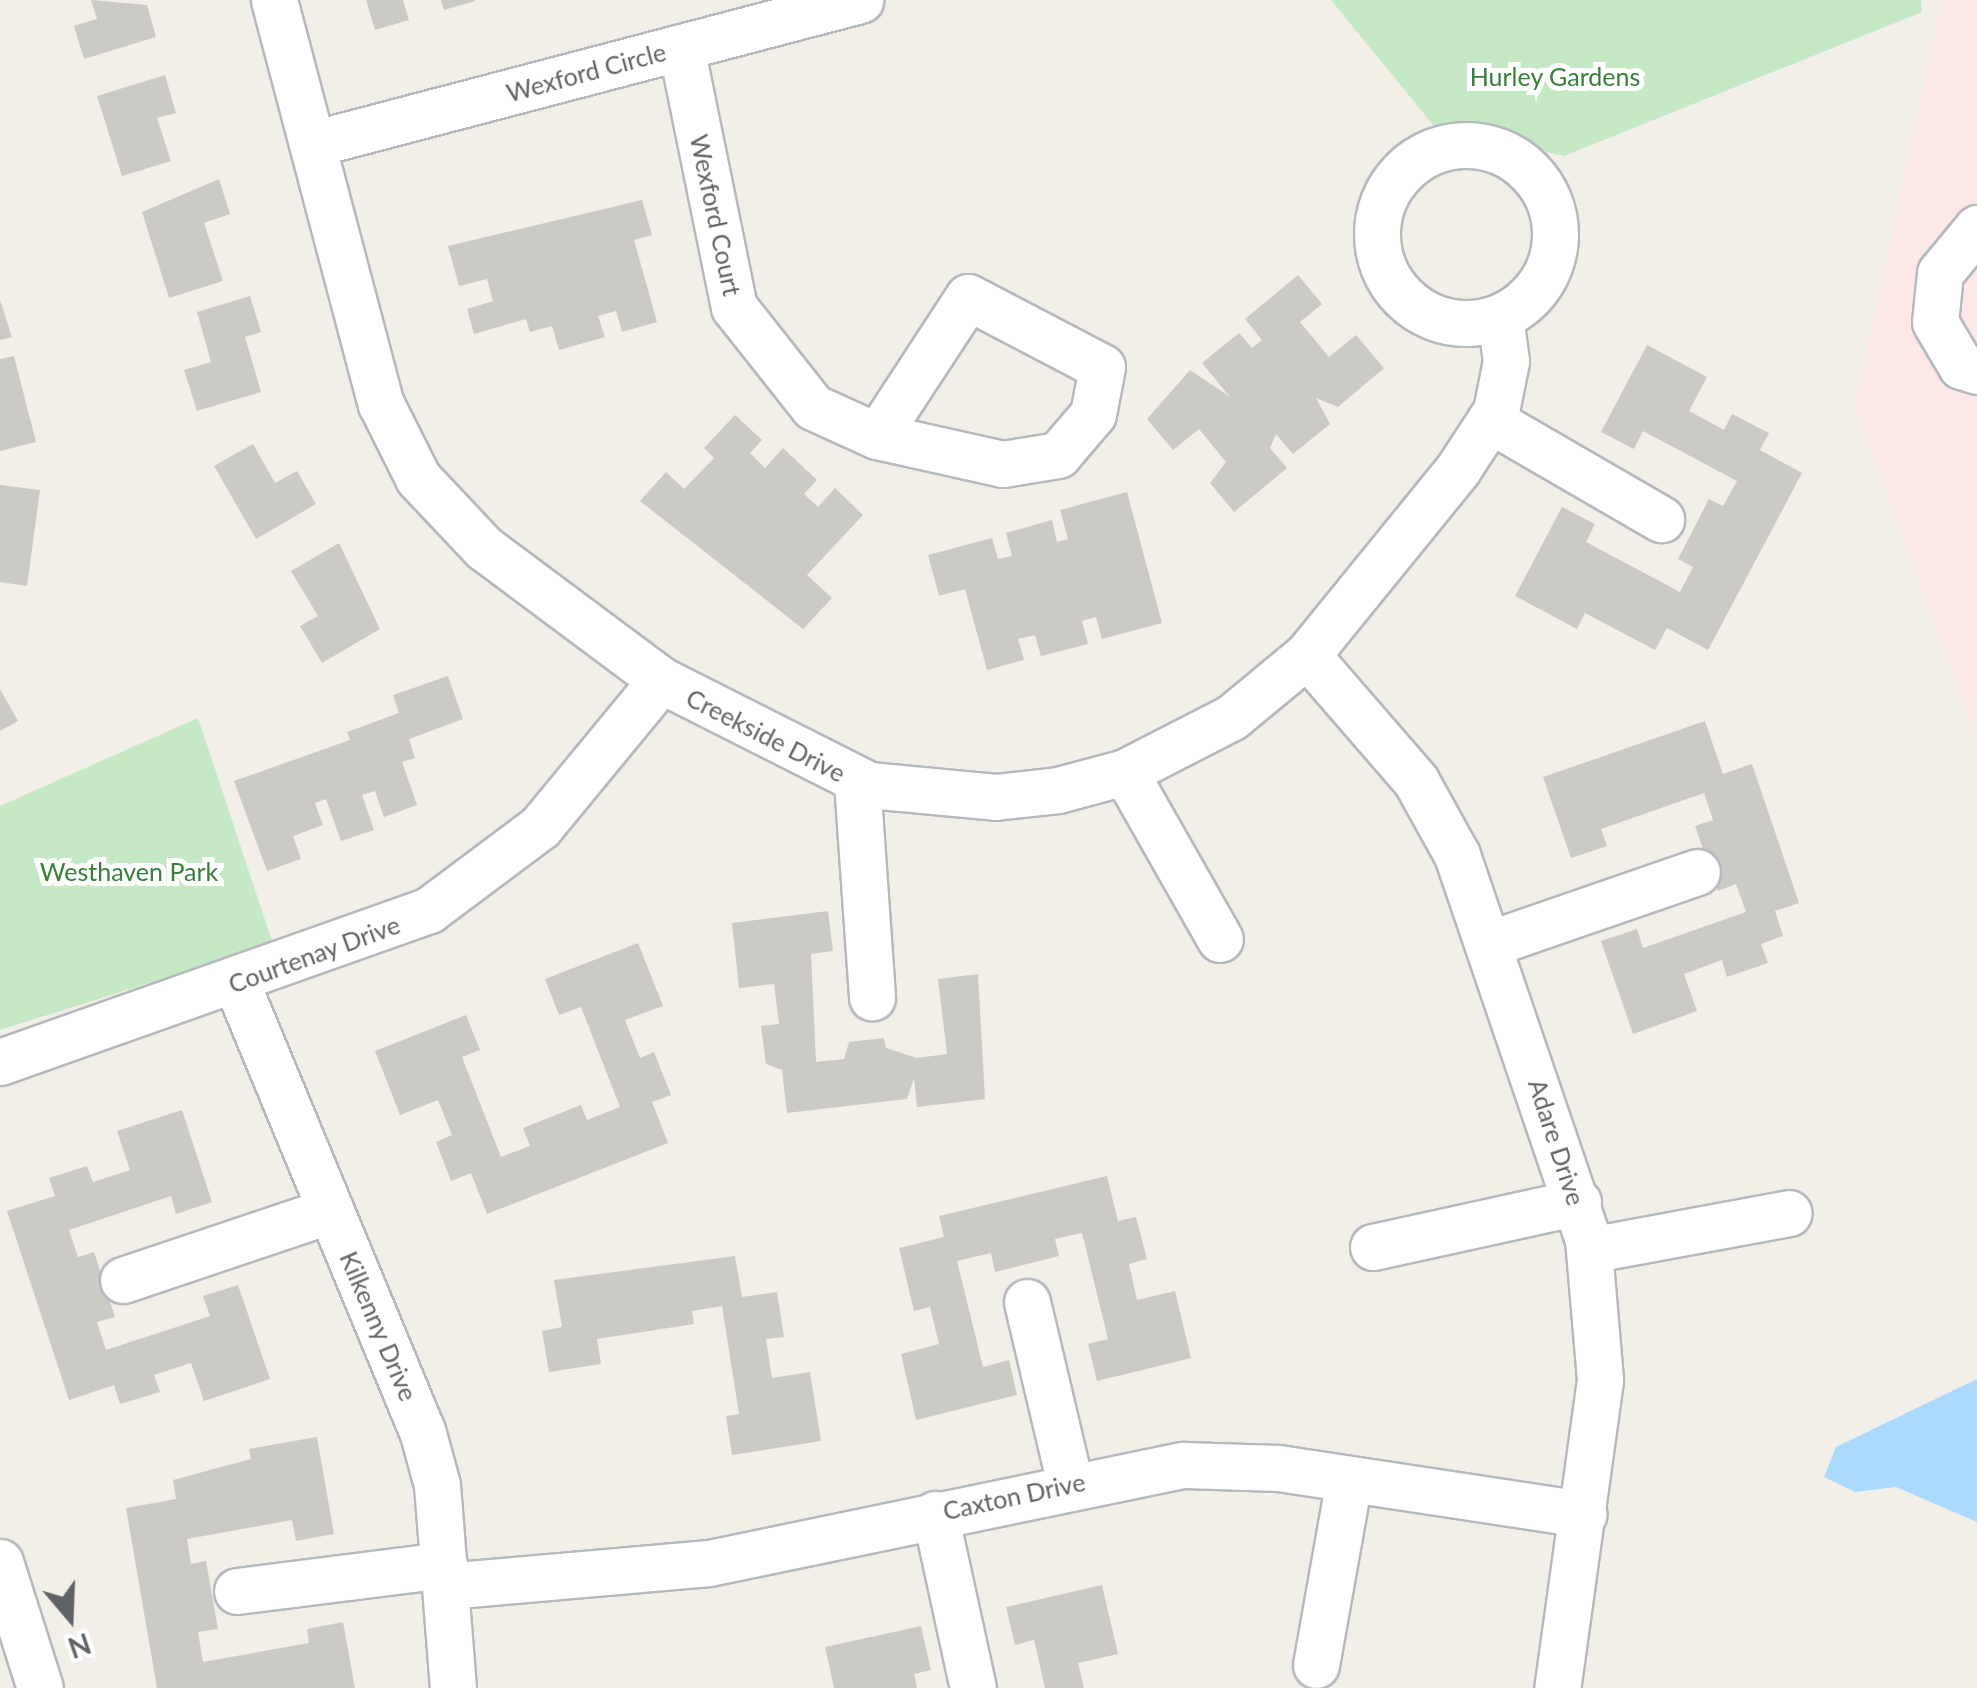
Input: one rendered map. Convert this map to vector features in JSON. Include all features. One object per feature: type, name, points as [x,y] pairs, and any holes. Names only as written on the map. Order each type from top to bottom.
[{"type":"street","name":"Creekside Drive","points":[[274,0],[381,404],[418,478],[484,548],[660,680],[857,782],[994,798],[1126,772],[1232,717],[1307,656],[1490,420],[1506,362],[1500,317]]},
{"type":"street","name":"Wexford Circle","points":[[312,144],[860,0]]},
{"type":"street","name":"Wexford Court","points":[[681,47],[734,307],[812,407],[878,436],[1003,464],[1058,455],[1093,414],[1102,367],[968,296],[878,436]]},
{"type":"street","points":[[1977,228],[1940,273],[1935,322],[1961,366],[1977,371]]},
{"type":"street","points":[[1490,420],[1661,519]]},
{"type":"street","name":"Adare Drive","points":[[1307,656],[1416,781],[1490,944],[1578,1202],[1589,1250],[1600,1380],[1584,1514],[1556,1688]]},
{"type":"street","name":"Courtenay Drive","points":[[0,1062],[387,930],[472,884],[540,827],[660,680]]},
{"type":"street","points":[[1126,772],[1220,939]]},
{"type":"street","points":[[857,782],[872,997]]},
{"type":"street","points":[[1490,944],[1697,872]]},
{"type":"street","name":"Kilkenny Drive","points":[[236,982],[422,1430],[445,1575],[454,1688]]},
{"type":"street","points":[[1373,1246],[1578,1202]]},
{"type":"street","points":[[123,1280],[330,1210]]},
{"type":"street","points":[[1589,1250],[1789,1213]]},
{"type":"street","points":[[1026,1302],[1070,1484]]},
{"type":"street","name":"Caxton Drive","points":[[236,1590],[445,1575],[709,1563],[1070,1484],[1184,1465],[1349,1478],[1584,1514]]},
{"type":"street","points":[[1316,1665],[1349,1478]]},
{"type":"street","points":[[934,1514],[973,1688]]},
{"type":"street","points":[[0,1562],[40,1688]]},
{"type":"shaded area","points":[[1942,0],[1977,0],[1977,738],[1855,407]]},
{"type":"green space","name":"Hurley Gardens","points":[[1331,0],[1921,0],[1922,12],[1564,156],[1434,126]]},
{"type":"green space","name":"Westhaven Park","points":[[198,718],[273,944],[0,1030],[0,806]]},
{"type":"water","points":[[1977,1379],[1977,1522],[1896,1487],[1855,1492],[1824,1477],[1836,1447]]},
{"type":"building","points":[[91,0],[147,5],[156,37],[84,59],[74,26],[97,19]]},
{"type":"building","points":[[366,0],[403,0],[409,20],[375,30]]},
{"type":"building","points":[[441,0],[475,0],[475,1],[444,10]]},
{"type":"building","points":[[165,75],[176,113],[157,118],[171,161],[122,176],[97,96]]},
{"type":"building","points":[[219,179],[230,214],[204,223],[223,281],[169,298],[142,212]]},
{"type":"building","points":[[642,200],[652,235],[634,240],[657,322],[622,332],[616,311],[598,316],[605,337],[559,350],[552,326],[530,332],[526,319],[474,334],[467,309],[493,301],[487,279],[459,286],[448,246]]},
{"type":"building","points":[[1298,275],[1322,304],[1300,322],[1329,357],[1356,335],[1384,368],[1338,407],[1316,398],[1330,424],[1293,454],[1276,434],[1270,448],[1287,468],[1234,512],[1210,483],[1226,462],[1199,429],[1173,450],[1147,419],[1190,370],[1230,397],[1202,363],[1239,333],[1252,348],[1262,340],[1245,319]]},
{"type":"building","points":[[250,296],[261,332],[245,337],[261,392],[197,411],[184,370],[211,362],[197,312]]},
{"type":"building","points":[[0,300],[12,337],[0,340]]},
{"type":"building","points":[[1647,345],[1707,377],[1689,411],[1724,430],[1732,414],[1769,433],[1760,450],[1802,473],[1708,650],[1667,628],[1655,650],[1585,613],[1577,629],[1515,596],[1562,507],[1595,524],[1586,542],[1680,592],[1693,567],[1678,559],[1709,499],[1723,506],[1737,481],[1643,431],[1634,449],[1601,432]]},
{"type":"building","points":[[14,356],[36,442],[0,451],[0,359]]},
{"type":"building","points":[[735,415],[762,440],[750,453],[765,468],[783,448],[817,480],[804,494],[818,507],[835,488],[863,515],[807,575],[832,598],[803,629],[640,501],[666,472],[684,489],[714,458],[704,448]]},
{"type":"building","points":[[253,444],[275,483],[297,471],[316,504],[256,539],[214,466]]},
{"type":"building","points":[[0,485],[40,490],[27,586],[0,582]]},
{"type":"building","points":[[1127,492],[1162,623],[1102,639],[1096,617],[1082,621],[1088,644],[1041,656],[1035,635],[1018,639],[1024,660],[987,670],[965,589],[939,596],[928,555],[992,538],[998,559],[1012,556],[1006,533],[1052,520],[1057,542],[1068,539],[1060,510]]},
{"type":"building","points":[[339,543],[380,629],[322,663],[300,626],[318,616],[291,571]]},
{"type":"building","points":[[448,676],[463,719],[409,739],[415,758],[402,762],[417,805],[384,817],[375,791],[362,795],[374,830],[341,841],[326,799],[315,803],[323,825],[293,836],[301,859],[267,871],[234,781],[350,740],[347,732],[399,713],[393,695]]},
{"type":"building","points":[[0,689],[18,721],[0,731]]},
{"type":"building","points":[[1705,721],[1723,774],[1752,764],[1799,903],[1775,911],[1783,936],[1761,944],[1768,963],[1727,977],[1722,960],[1684,974],[1697,1011],[1633,1034],[1601,941],[1637,929],[1643,948],[1746,912],[1736,884],[1718,891],[1695,826],[1713,820],[1704,793],[1601,829],[1607,846],[1571,858],[1543,777]]},
{"type":"building","points":[[828,911],[833,951],[811,954],[816,1062],[844,1059],[849,1042],[884,1038],[886,1048],[917,1058],[947,1054],[938,979],[978,974],[985,1099],[917,1107],[914,1078],[907,1099],[787,1113],[782,1070],[766,1064],[761,1026],[779,1024],[774,984],[739,988],[732,923]]},
{"type":"building","points":[[638,943],[663,1006],[625,1020],[640,1058],[654,1052],[671,1095],[652,1102],[668,1143],[487,1214],[471,1173],[451,1181],[436,1142],[452,1135],[438,1100],[400,1115],[375,1051],[466,1015],[480,1050],[462,1057],[501,1157],[530,1146],[523,1128],[581,1105],[587,1120],[620,1107],[581,1007],[559,1015],[545,979]]},
{"type":"building","points":[[182,1110],[212,1202],[176,1214],[171,1196],[69,1230],[78,1257],[94,1252],[115,1317],[97,1322],[106,1350],[210,1316],[203,1296],[238,1285],[270,1379],[204,1401],[191,1363],[154,1375],[160,1392],[120,1404],[114,1385],[69,1400],[7,1211],[55,1196],[49,1178],[87,1166],[93,1182],[130,1170],[117,1131]]},
{"type":"building","points":[[1107,1176],[1118,1221],[1136,1217],[1147,1259],[1129,1264],[1137,1300],[1175,1291],[1191,1358],[1097,1381],[1088,1344],[1108,1339],[1082,1233],[1055,1239],[1059,1256],[995,1272],[991,1253],[957,1261],[983,1367],[1009,1360],[1017,1395],[916,1420],[901,1354],[939,1344],[930,1307],[914,1311],[899,1248],[944,1237],[939,1216]]},
{"type":"building","points":[[735,1256],[742,1297],[777,1292],[784,1337],[766,1339],[772,1378],[810,1372],[821,1441],[732,1455],[726,1416],[739,1414],[722,1306],[692,1311],[694,1324],[597,1339],[601,1364],[549,1372],[542,1331],[562,1327],[554,1280]]},
{"type":"building","points":[[317,1437],[334,1534],[296,1541],[292,1520],[187,1539],[191,1564],[206,1561],[218,1629],[198,1632],[203,1662],[309,1643],[307,1629],[343,1622],[355,1688],[157,1688],[126,1508],[176,1499],[173,1480],[251,1459],[249,1449]]},
{"type":"building","points":[[1102,1585],[1118,1654],[1078,1663],[1084,1688],[1045,1688],[1034,1640],[1015,1645],[1006,1607]]},
{"type":"building","points":[[921,1626],[931,1670],[914,1674],[917,1688],[834,1688],[825,1647]]}]
